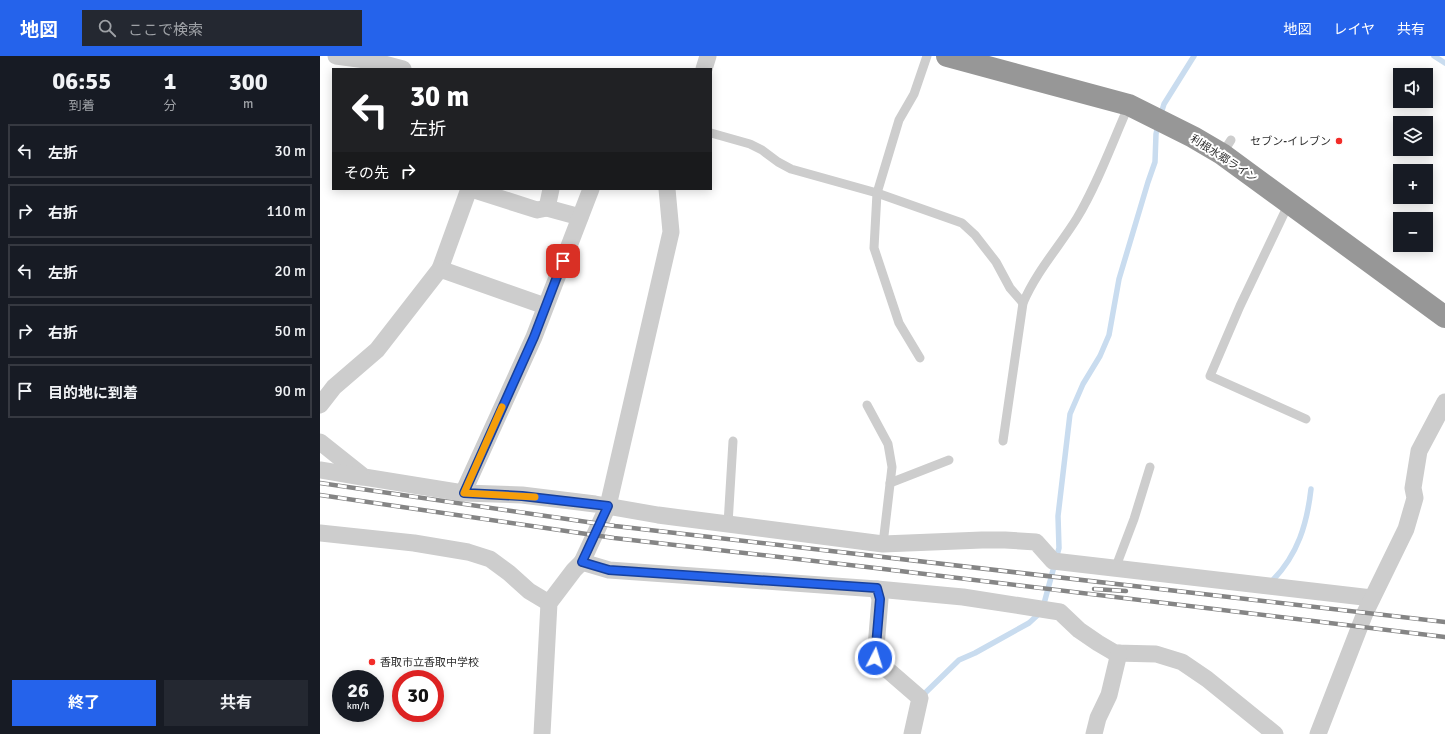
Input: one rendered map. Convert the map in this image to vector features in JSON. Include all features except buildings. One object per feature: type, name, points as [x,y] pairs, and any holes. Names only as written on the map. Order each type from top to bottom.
[{"type":"highway","name":"利根水郷ライン","points":[[948,56],[1129,105],[1193,137],[1227,147],[1290,203],[1445,317]]},
{"type":"street","points":[[336,56],[373,61],[399,68]]},
{"type":"street","points":[[704,68],[708,56]]},
{"type":"street","points":[[320,405],[334,387],[377,350],[440,269],[470,190]]},
{"type":"street","points":[[473,190],[537,210],[547,208],[580,217]]},
{"type":"street","points":[[547,208],[551,190]]},
{"type":"street","points":[[464,493],[534,337],[591,190]]},
{"type":"street","points":[[542,734],[549,603],[574,570],[582,562],[608,506],[671,232],[667,190]]},
{"type":"street","points":[[440,269],[545,306]]},
{"type":"street","points":[[1318,734],[1365,613],[1406,529],[1415,498],[1412,488],[1419,451],[1445,402]]},
{"type":"street","points":[[320,442],[364,477]]},
{"type":"street","points":[[320,470],[464,493],[522,496],[608,506],[658,515],[883,544],[982,540],[1036,542],[1053,562],[1372,598]]},
{"type":"street","points":[[320,533],[414,543],[468,552],[490,559],[509,573],[529,591],[549,603]]},
{"type":"street","points":[[582,562],[609,570],[877,588],[963,597],[1060,612],[1079,630],[1115,653],[1156,654],[1182,662],[1207,679],[1275,734]]},
{"type":"street","points":[[877,588],[880,599],[875,658],[920,698],[912,734]]},
{"type":"street","points":[[1094,734],[1098,718],[1109,695],[1119,653]]},
{"type":"lane","points":[[920,358],[900,323],[874,248],[877,193],[899,120],[914,94],[927,56]]},
{"type":"lane","points":[[1003,441],[1023,303],[1030,286],[1076,219],[1092,190],[1129,105]]},
{"type":"lane","points":[[712,133],[750,144],[791,169],[877,193],[962,223],[976,235],[992,256],[1010,288],[1023,303]]},
{"type":"lane","points":[[1290,203],[1240,306],[1210,376],[1306,418]]},
{"type":"lane","points":[[867,405],[888,444],[892,467],[883,544]]},
{"type":"lane","points":[[728,524],[733,441]]},
{"type":"lane","points":[[890,483],[949,460]]},
{"type":"lane","points":[[1115,569],[1134,519],[1150,467]]},
{"type":"waterway","points":[[1160,117],[1164,104],[1194,56]]},
{"type":"waterway","points":[[1434,56],[1445,63]]},
{"type":"waterway","points":[[921,697],[959,660],[975,653],[1029,623],[1042,611],[1059,548],[1058,516],[1070,414],[1083,384],[1100,356],[1109,335],[1119,279],[1155,162],[1156,134],[1158,125]]},
{"type":"waterway","points":[[1273,580],[1289,560],[1300,538],[1307,514],[1311,489]]},
{"type":"railway","points":[[320,483],[615,526],[1445,622]]},
{"type":"railway","points":[[320,495],[614,538],[1445,637]]},
{"type":"railway","points":[[1094,589],[1126,591]]},
{"type":"slow traffic","points":[[502,407],[464,493],[535,497]]},
{"type":"place","name":"セブン-イレブン","points":[[1339,141]]},
{"type":"place","name":"香取市立香取中学校","points":[[372,662]]},
{"type":"route","points":[[563,261],[534,337],[464,493],[522,496],[608,506],[582,562],[609,570],[877,588],[880,599],[875,658]]}]
